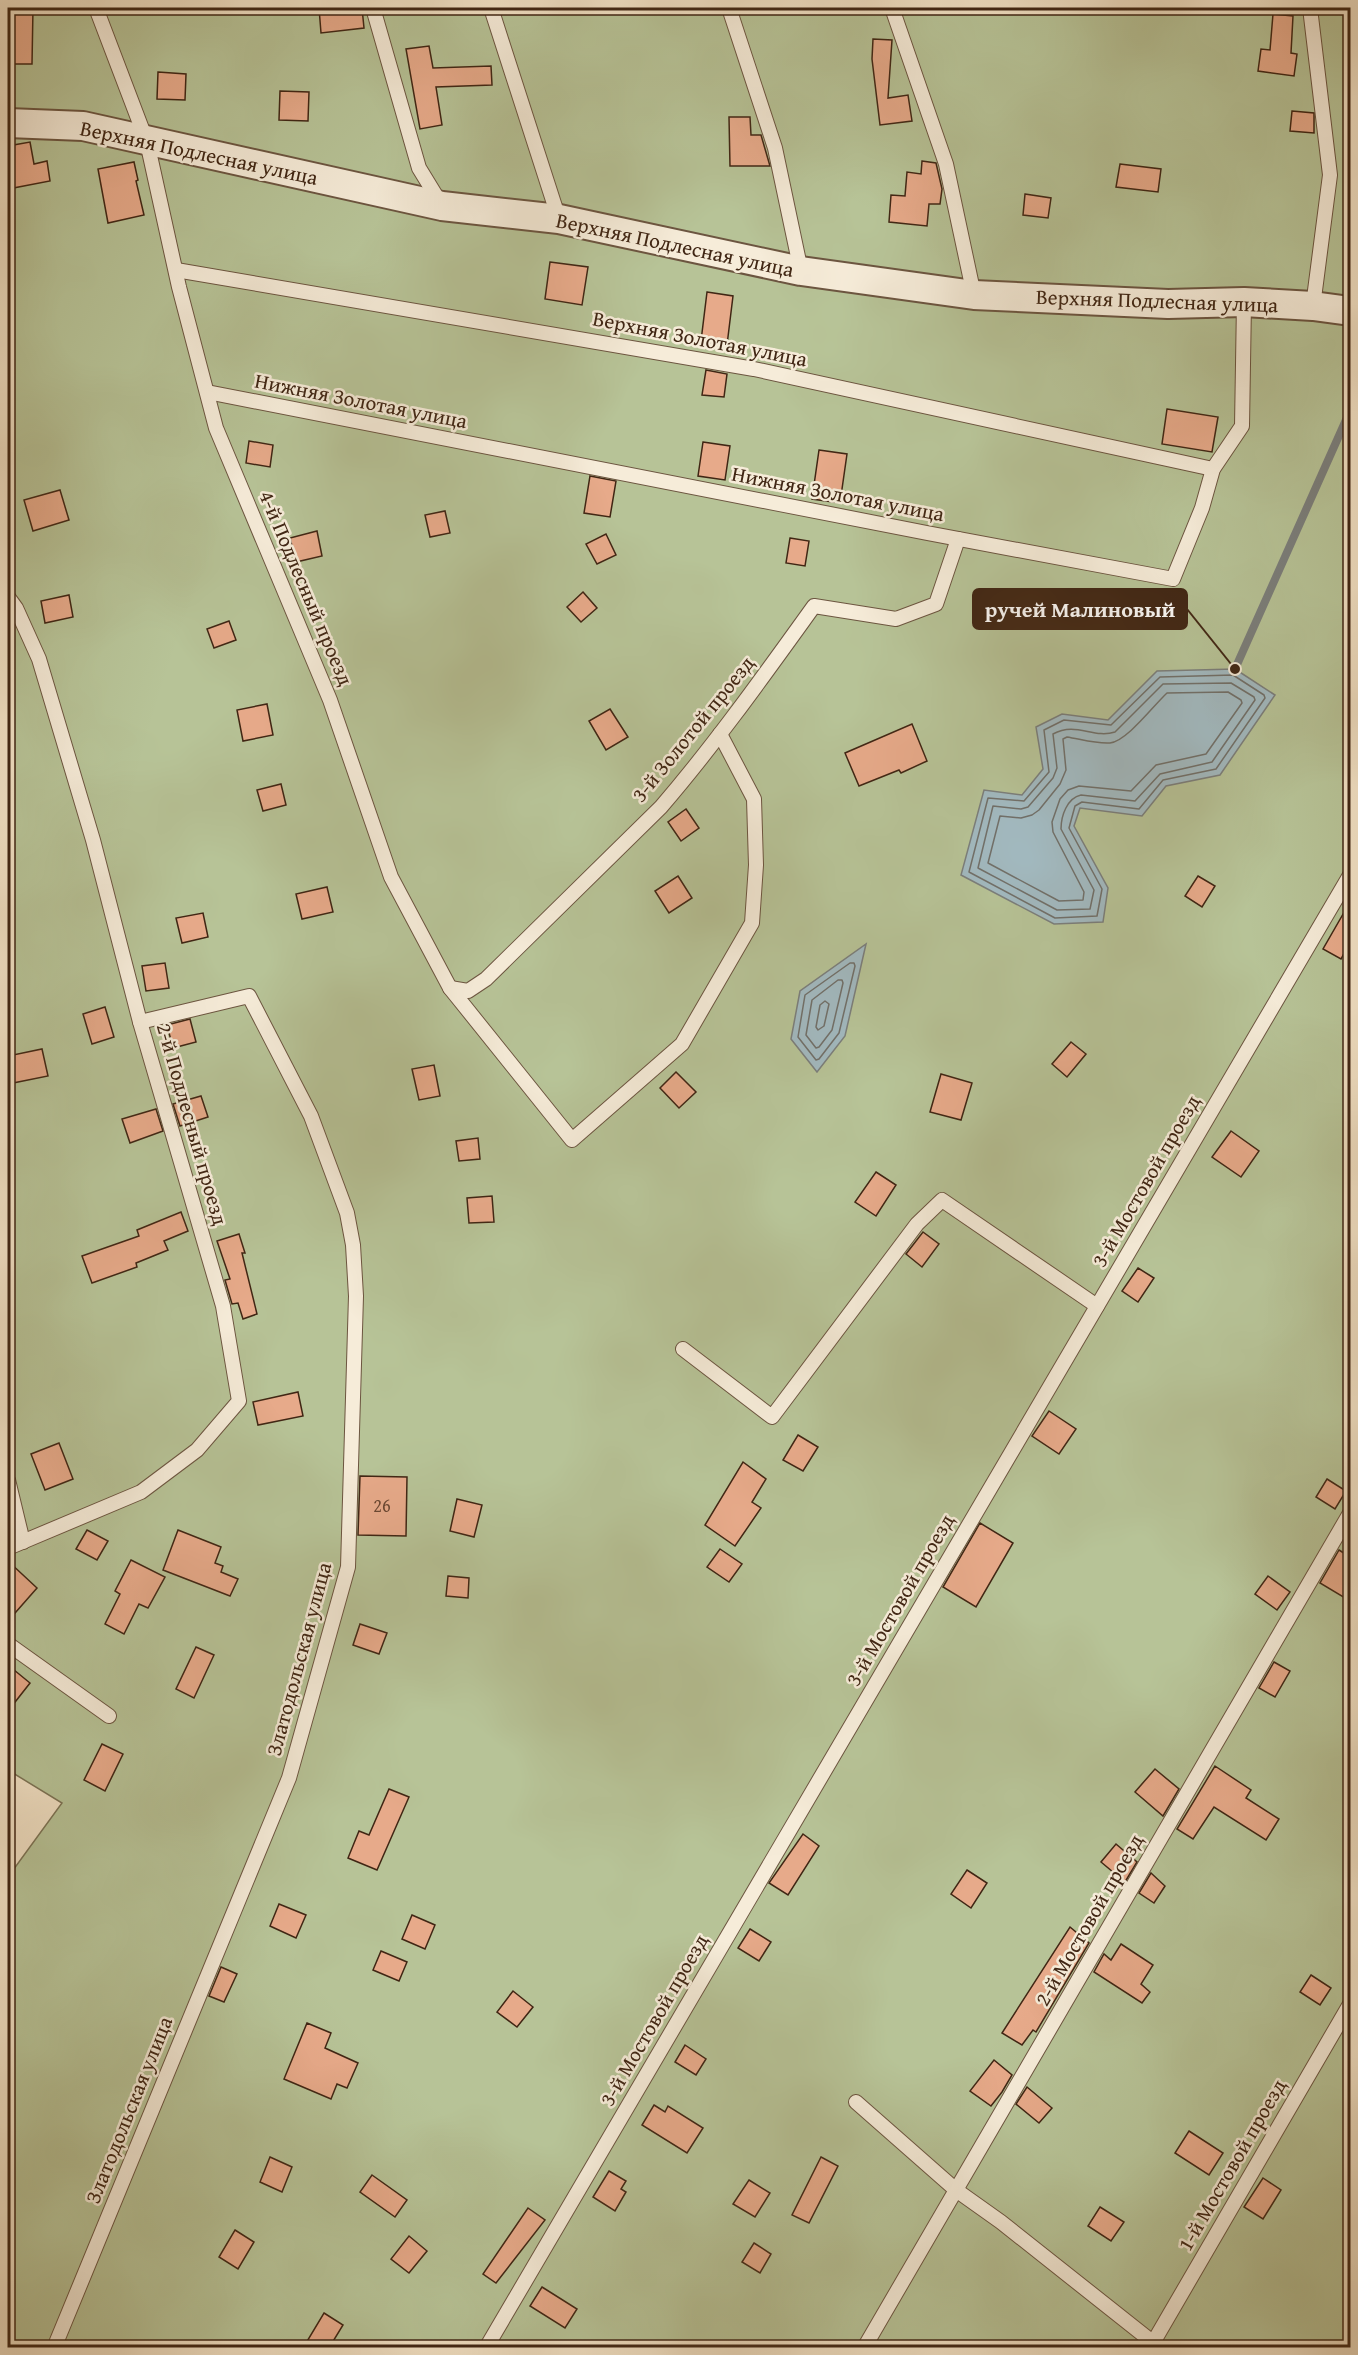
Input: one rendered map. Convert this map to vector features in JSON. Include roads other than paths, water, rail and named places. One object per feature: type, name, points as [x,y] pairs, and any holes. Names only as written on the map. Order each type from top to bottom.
[{"type":"street","name":"Верхняя Подлесная улица","points":[[8,123],[83,126],[442,206],[558,219],[801,272],[974,295],[1168,304],[1244,302],[1350,310]]},
{"type":"lane","name":"4-й Подлесный проезд","points":[[96,8],[147,141],[176,270],[216,428],[330,700],[391,877],[450,988],[572,1140],[682,1044],[752,923],[756,865],[754,799],[720,734]]},
{"type":"lane","points":[[373,8],[418,168],[442,206]]},
{"type":"lane","points":[[491,8],[558,219]]},
{"type":"lane","points":[[729,8],[776,148],[801,272]]},
{"type":"lane","points":[[892,8],[946,164],[974,295]]},
{"type":"lane","points":[[1310,8],[1330,175],[1313,306]]},
{"type":"lane","name":"Верхняя Золотая улица","points":[[176,270],[521,327],[754,369],[1213,469]]},
{"type":"lane","name":"Нижняя Золотая улица","points":[[207,392],[1173,579],[1202,508],[1213,469],[1242,426],[1244,302]]},
{"type":"lane","name":"3-й Золотой проезд","points":[[450,988],[468,991],[486,979],[661,807],[720,734],[814,606],[896,619],[936,604],[958,539]]},
{"type":"lane","name":"2-й Подлесный проезд","points":[[8,597],[16,608],[39,659],[93,840],[140,1022],[223,1306],[239,1401],[198,1450],[141,1492],[8,1548]]},
{"type":"lane","name":"3-й Мостовой проезд","points":[[486,2348],[1350,874]]},
{"type":"lane","name":"Златодольская улица","points":[[54,2348],[289,1778],[348,1567],[356,1296],[354,1245],[347,1213],[331,1169],[310,1116],[249,996],[140,1022]]},
{"type":"lane","points":[[683,1348],[772,1417],[917,1224],[942,1200],[1097,1306]]},
{"type":"lane","points":[[8,1480],[23,1542]]},
{"type":"lane","name":"2-й Мостовой проезд","points":[[864,2348],[1350,1513]]},
{"type":"lane","points":[[8,1644],[109,1716]]},
{"type":"lane","name":"1-й Мостовой проезд","points":[[1154,2346],[1350,2004]]},
{"type":"lane","points":[[856,2102],[956,2190],[1010,2228],[1154,2346]]},
{"type":"water","points":[[1235,669],[1275,695],[1220,775],[1166,786],[1142,816],[1080,808],[1074,826],[1108,888],[1103,922],[1054,924],[961,875],[984,790],[1022,795],[1043,769],[1036,727],[1062,714],[1108,720],[1157,671]]},
{"type":"water","points":[[866,944],[845,1036],[817,1072],[791,1039],[800,991]]},
{"type":"waterway","points":[[1235,669],[1350,411]]},
{"type":"place","name":"ручей Малиновый","points":[[1235,669]]}]
